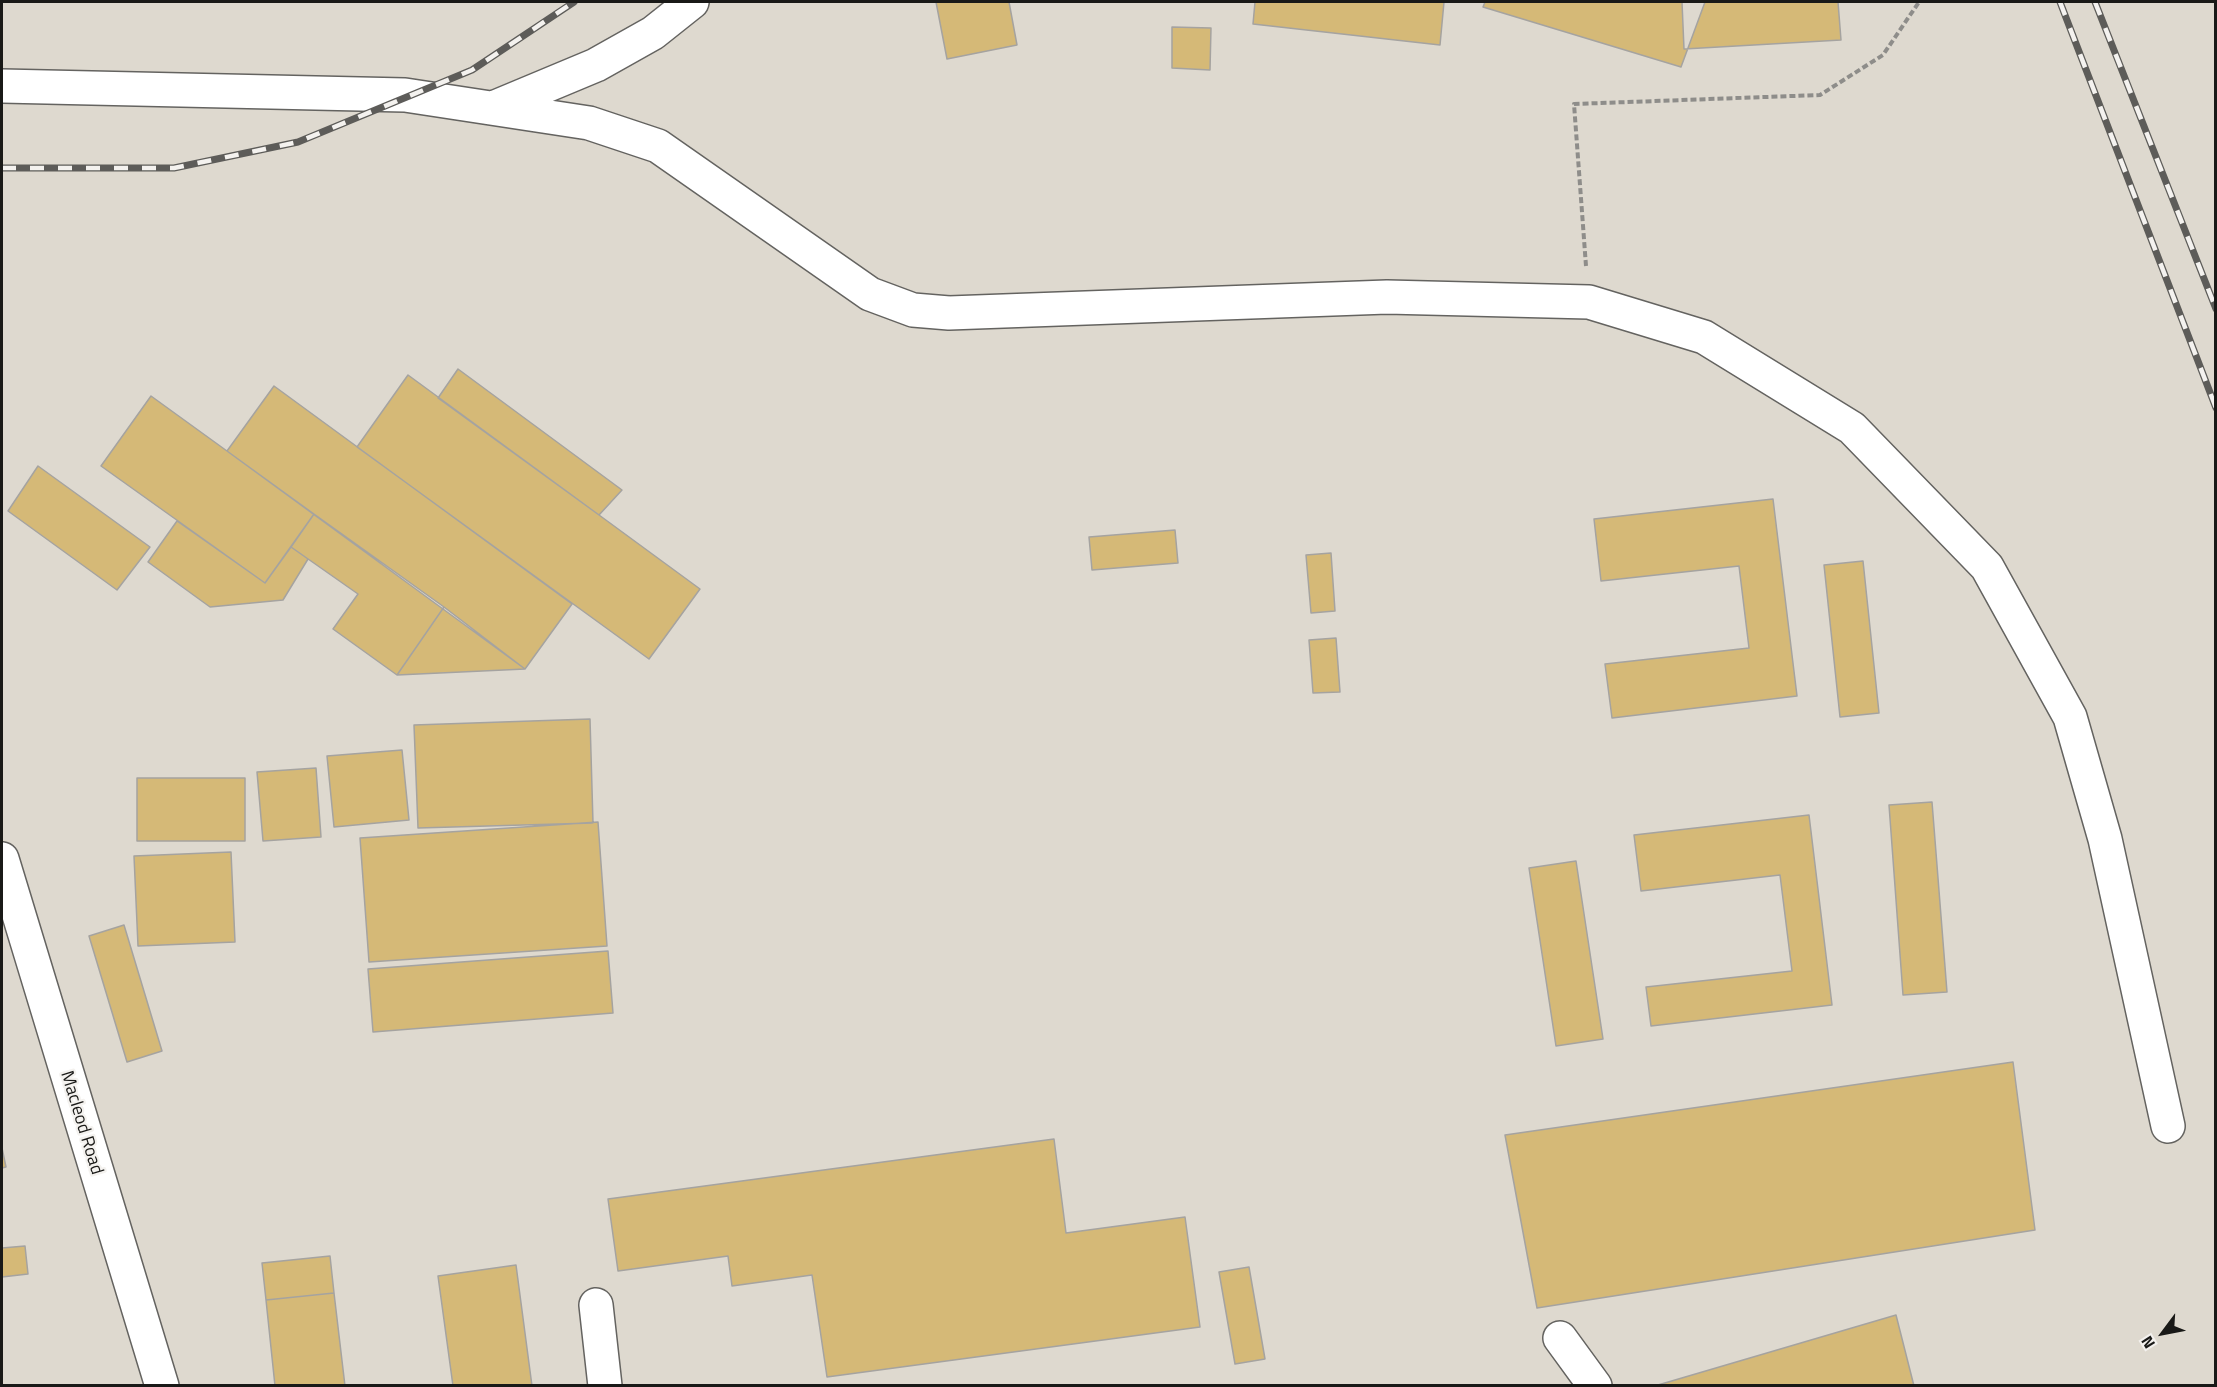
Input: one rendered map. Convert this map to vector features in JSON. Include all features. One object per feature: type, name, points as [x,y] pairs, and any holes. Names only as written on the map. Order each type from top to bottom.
[{"type":"street","points":[[491,109],[596,65],[653,33],[692,2]]},
{"type":"street","points":[[2,86],[405,95],[589,123],[658,146],[870,294],[913,310],[949,313],[1387,297],[1589,302],[1704,337],[1852,428],[1987,567],[2070,717],[2105,839],[2168,1126]]},
{"type":"street","name":"Macleod Road","points":[[2,859],[162,1386]]},
{"type":"street","points":[[596,1305],[605,1386]]},
{"type":"street","points":[[1560,1338],[1595,1386]]},
{"type":"path","points":[[1589,302],[1574,104],[1820,95],[1883,55],[1919,2]]},
{"type":"shaded area","points":[[2,2],[2215,2],[2215,1385],[2,1385]]},
{"type":"building","points":[[936,2],[1009,2],[1017,45],[947,59]]},
{"type":"building","points":[[1255,2],[1444,2],[1440,45],[1253,24]]},
{"type":"building","points":[[1485,2],[1705,2],[1681,67],[1483,7]]},
{"type":"building","points":[[1682,2],[1838,2],[1841,40],[1684,49]]},
{"type":"building","points":[[1172,27],[1211,28],[1210,70],[1172,68]]},
{"type":"building","points":[[458,369],[622,490],[599,515],[438,398]]},
{"type":"building","points":[[408,375],[700,589],[649,659],[357,447]]},
{"type":"building","points":[[274,386],[572,604],[525,669],[227,451]]},
{"type":"building","points":[[151,396],[314,514],[265,583],[101,466]]},
{"type":"building","points":[[38,466],[150,547],[117,590],[8,511]]},
{"type":"building","points":[[1773,499],[1797,696],[1612,718],[1605,664],[1749,648],[1739,566],[1601,581],[1594,519]]},
{"type":"building","points":[[314,514],[444,607],[397,675],[333,629],[358,594],[291,547]]},
{"type":"building","points":[[177,521],[265,583],[291,547],[308,559],[283,600],[210,607],[148,562]]},
{"type":"building","points":[[1175,530],[1178,563],[1092,570],[1089,537]]},
{"type":"building","points":[[1331,553],[1335,611],[1311,613],[1306,555]]},
{"type":"building","points":[[1863,561],[1879,713],[1840,717],[1824,565]]},
{"type":"building","points":[[444,607],[525,669],[397,675]]},
{"type":"building","points":[[1336,638],[1340,692],[1313,693],[1309,640]]},
{"type":"building","points":[[590,719],[593,823],[418,828],[414,725]]},
{"type":"building","points":[[402,750],[409,820],[334,827],[327,756]]},
{"type":"building","points":[[316,768],[321,837],[263,841],[257,772]]},
{"type":"building","points":[[137,778],[245,778],[245,841],[137,841]]},
{"type":"building","points":[[1932,802],[1947,992],[1903,995],[1889,805]]},
{"type":"building","points":[[1809,815],[1832,1005],[1651,1026],[1646,987],[1792,971],[1780,875],[1641,891],[1634,835]]},
{"type":"building","points":[[598,822],[607,946],[369,962],[360,838]]},
{"type":"building","points":[[231,852],[235,942],[138,946],[134,856]]},
{"type":"building","points":[[1576,861],[1603,1039],[1556,1046],[1529,868]]},
{"type":"building","points":[[124,925],[162,1051],[127,1062],[89,936]]},
{"type":"building","points":[[608,951],[613,1013],[373,1032],[368,969]]},
{"type":"building","points":[[2013,1062],[2035,1230],[1537,1308],[1505,1135]]},
{"type":"building","points":[[1054,1139],[1066,1233],[1185,1217],[1200,1327],[827,1377],[812,1275],[732,1286],[728,1256],[618,1271],[608,1199]]},
{"type":"building","points":[[2,1148],[6,1167],[2,1168]]},
{"type":"building","points":[[25,1246],[28,1274],[2,1277],[2,1248]]},
{"type":"building","points":[[330,1256],[334,1293],[266,1300],[262,1263]]},
{"type":"building","points":[[516,1265],[532,1386],[453,1386],[438,1276]]},
{"type":"building","points":[[1249,1267],[1265,1359],[1235,1364],[1219,1272]]},
{"type":"building","points":[[334,1293],[345,1386],[275,1386],[266,1300]]},
{"type":"building","points":[[1896,1315],[1914,1386],[1658,1386],[1658,1385]]},
{"type":"railway","points":[[2,168],[174,168],[298,142],[472,70],[574,2]]},
{"type":"railway","points":[[2060,2],[2216,408]]},
{"type":"railway","points":[[2095,2],[2216,309]]}]
